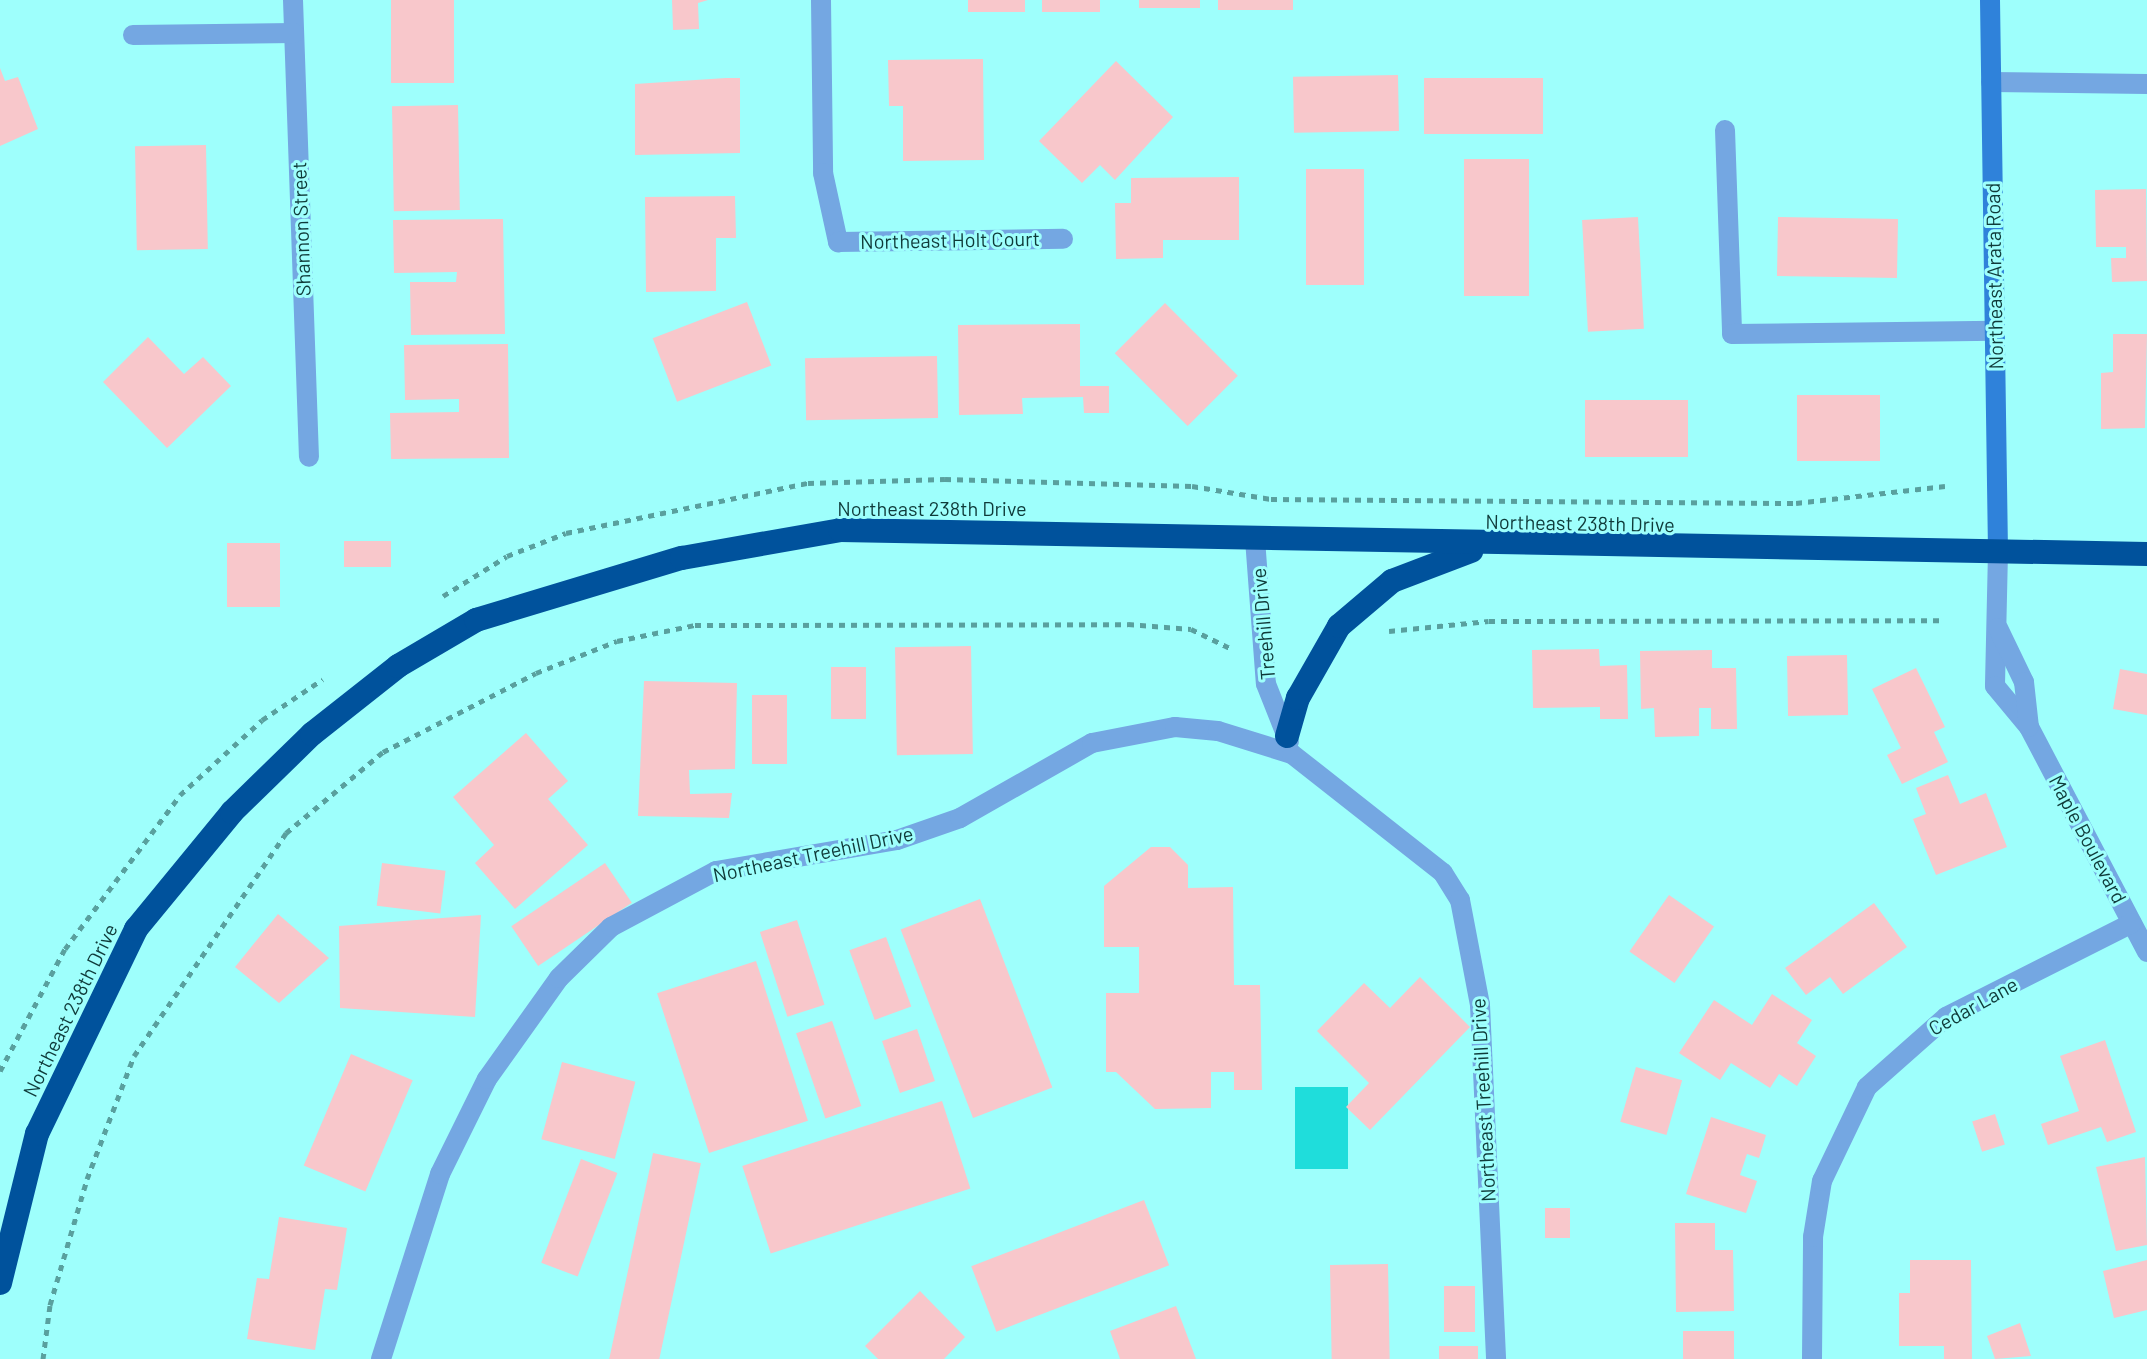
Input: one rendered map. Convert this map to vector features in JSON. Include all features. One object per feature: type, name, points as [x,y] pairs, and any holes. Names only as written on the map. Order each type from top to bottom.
[{"type":"highway","name":"Northeast 238th Drive","points":[[0,1283],[37,1134],[136,929],[232,812],[312,734],[398,666],[476,620],[588,583],[840,530],[1497,546],[2147,554]]},
{"type":"highway","points":[[1290,745],[1298,698],[1339,626],[1392,581],[1497,546]]},
{"type":"street","name":"Shannon Street","points":[[293,0],[309,457]]},
{"type":"street","name":"Northeast Holt Court","points":[[821,0],[823,173],[838,242],[1063,239]]},
{"type":"street","name":"Northeast Arata Road","points":[[1990,0],[1998,552]]},
{"type":"street","points":[[133,35],[294,33]]},
{"type":"street","points":[[1991,82],[2147,84]]},
{"type":"street","points":[[1725,130],[1732,334],[1995,331]]},
{"type":"street","name":"Treehill Drive","points":[[1255,539],[1266,684],[1290,745]]},
{"type":"street","name":"Maple Boulevard","points":[[1998,552],[1995,686],[2029,727],[2147,952]]},
{"type":"street","name":"Maple Boulevard","points":[[1998,628],[2024,682],[2029,727]]},
{"type":"street","name":"Northeast Treehill Drive","points":[[381,1359],[440,1174],[487,1079],[559,978],[611,927],[716,871],[897,840],[960,818],[1092,743],[1138,730],[1218,731],[1290,745],[1443,873],[1460,900],[1480,1005],[1496,1359]]},
{"type":"street","name":"Cedar Lane","points":[[1812,1359],[1813,1237],[1822,1181],[1839,1132],[1867,1087],[1946,1017],[2132,923]]},
{"type":"path","points":[[431,605],[507,556],[566,533],[808,483],[945,479],[1192,486],[1271,499],[1796,503],[1945,486]]},
{"type":"path","points":[[1339,626],[1367,642],[1391,630],[1489,621],[1942,620]]},
{"type":"path","points":[[43,1359],[50,1305],[87,1179],[134,1056],[286,833],[383,752],[563,662],[617,641],[695,625],[1128,624],[1191,629],[1239,654],[1263,637]]},
{"type":"path","points":[[0,1071],[65,949],[180,795],[262,720],[336,670]]},
{"type":"water","points":[[1295,1087],[1348,1087],[1348,1169],[1295,1169]]},
{"type":"building","points":[[391,0],[454,0],[454,83],[391,83]]},
{"type":"building","points":[[672,0],[708,0],[698,3],[699,29],[673,30]]},
{"type":"building","points":[[968,0],[1025,0],[1025,12],[968,12]]},
{"type":"building","points":[[1042,0],[1100,0],[1100,12],[1042,12]]},
{"type":"building","points":[[1139,0],[1200,0],[1200,8],[1139,8]]},
{"type":"building","points":[[1218,0],[1293,0],[1293,10],[1218,10]]},
{"type":"building","points":[[983,59],[984,160],[903,161],[903,106],[889,106],[888,60]]},
{"type":"building","points":[[1116,61],[1173,117],[1115,180],[1100,165],[1082,183],[1039,141]]},
{"type":"building","points":[[0,68],[5,81],[18,77],[38,129],[0,146]]},
{"type":"building","points":[[1398,75],[1399,131],[1294,133],[1293,77]]},
{"type":"building","points":[[740,78],[740,153],[635,155],[635,84]]},
{"type":"building","points":[[1424,78],[1543,78],[1543,134],[1424,134]]},
{"type":"building","points":[[458,105],[460,210],[394,211],[392,106]]},
{"type":"building","points":[[206,145],[208,249],[137,250],[135,146]]},
{"type":"building","points":[[1464,159],[1529,159],[1529,296],[1464,296]]},
{"type":"building","points":[[1306,169],[1364,169],[1364,285],[1306,285]]},
{"type":"building","points":[[1239,177],[1239,240],[1163,240],[1163,258],[1116,259],[1115,203],[1131,203],[1131,178]]},
{"type":"building","points":[[2146,189],[2147,281],[2112,282],[2111,258],[2126,258],[2126,247],[2096,247],[2095,190]]},
{"type":"building","points":[[735,196],[736,238],[716,238],[716,291],[646,292],[645,197]]},
{"type":"building","points":[[1638,217],[1644,329],[1588,332],[1582,220]]},
{"type":"building","points":[[1778,217],[1898,219],[1897,278],[1777,276]]},
{"type":"building","points":[[503,219],[505,334],[411,335],[410,282],[456,282],[457,272],[394,273],[393,220]]},
{"type":"building","points":[[747,302],[771,365],[677,402],[653,338]]},
{"type":"building","points":[[1165,303],[1238,376],[1188,426],[1115,353]]},
{"type":"building","points":[[1080,324],[1080,386],[1109,386],[1109,413],[1084,413],[1083,397],[1022,398],[1023,414],[959,415],[958,325]]},
{"type":"building","points":[[2113,334],[2147,334],[2145,428],[2101,429],[2101,373],[2113,372]]},
{"type":"building","points":[[148,337],[184,374],[203,357],[231,386],[167,448],[103,382]]},
{"type":"building","points":[[508,344],[509,458],[391,459],[390,413],[459,412],[459,399],[405,400],[404,345]]},
{"type":"building","points":[[937,356],[938,418],[806,420],[805,358]]},
{"type":"building","points":[[1797,395],[1880,395],[1880,461],[1797,461]]},
{"type":"building","points":[[1585,400],[1688,400],[1688,457],[1585,457]]},
{"type":"building","points":[[344,541],[391,541],[391,567],[344,567]]},
{"type":"building","points":[[227,543],[280,543],[280,607],[227,607]]},
{"type":"building","points":[[971,646],[973,754],[897,755],[895,647]]},
{"type":"building","points":[[1599,649],[1600,666],[1627,665],[1628,719],[1600,719],[1600,707],[1533,708],[1532,650]]},
{"type":"building","points":[[1712,650],[1712,668],[1736,668],[1737,729],[1711,729],[1711,708],[1699,708],[1699,736],[1655,737],[1654,708],[1641,709],[1640,651]]},
{"type":"building","points":[[1847,655],[1848,715],[1788,716],[1787,656]]},
{"type":"building","points":[[831,667],[866,667],[866,719],[831,719]]},
{"type":"building","points":[[1916,668],[1945,727],[1934,732],[1948,762],[1902,784],[1887,755],[1901,748],[1872,689]]},
{"type":"building","points":[[2120,669],[2147,674],[2147,715],[2113,709]]},
{"type":"building","points":[[644,681],[737,683],[735,769],[689,770],[690,794],[732,793],[729,818],[638,816]]},
{"type":"building","points":[[752,695],[787,695],[787,764],[752,764]]},
{"type":"building","points":[[526,733],[568,781],[548,799],[588,845],[515,909],[475,863],[494,845],[453,797]]},
{"type":"building","points":[[1948,775],[1960,804],[1986,793],[2007,847],[1936,875],[1913,819],[1926,814],[1916,788]]},
{"type":"building","points":[[1151,847],[1170,847],[1188,865],[1188,888],[1233,887],[1234,985],[1260,985],[1262,1090],[1234,1090],[1234,1072],[1211,1072],[1211,1108],[1155,1109],[1116,1072],[1106,1072],[1106,993],[1139,993],[1139,947],[1104,947],[1104,886]]},
{"type":"building","points":[[382,863],[446,871],[440,913],[377,906]]},
{"type":"building","points":[[605,863],[632,903],[538,966],[511,926]]},
{"type":"building","points":[[1669,895],[1714,927],[1674,983],[1629,952]]},
{"type":"building","points":[[980,899],[1052,1088],[973,1118],[901,929]]},
{"type":"building","points":[[1874,903],[1907,947],[1843,994],[1830,977],[1806,995],[1785,968]]},
{"type":"building","points":[[278,914],[329,958],[279,1003],[235,967]]},
{"type":"building","points":[[481,915],[475,1017],[340,1008],[339,926]]},
{"type":"building","points":[[797,920],[825,1005],[787,1017],[760,932]]},
{"type":"building","points":[[886,937],[911,1007],[875,1020],[849,950]]},
{"type":"building","points":[[756,961],[808,1121],[709,1153],[657,993]]},
{"type":"building","points":[[1420,977],[1470,1027],[1370,1130],[1346,1107],[1369,1083],[1317,1031],[1364,983],[1390,1008]]},
{"type":"building","points":[[1772,994],[1812,1020],[1797,1043],[1816,1056],[1797,1086],[1779,1074],[1770,1088],[1731,1063],[1720,1080],[1679,1053],[1714,1000],[1752,1025]]},
{"type":"building","points":[[832,1021],[861,1106],[825,1118],[796,1033]]},
{"type":"building","points":[[917,1029],[935,1081],[900,1093],[882,1041]]},
{"type":"building","points":[[2105,1040],[2136,1132],[2107,1142],[2101,1127],[2048,1145],[2041,1124],[2079,1111],[2060,1056]]},
{"type":"building","points":[[351,1054],[413,1080],[365,1192],[304,1165]]},
{"type":"building","points":[[562,1062],[635,1082],[615,1159],[541,1139]]},
{"type":"building","points":[[1636,1067],[1682,1080],[1666,1135],[1620,1122]]},
{"type":"building","points":[[942,1101],[970,1188],[771,1253],[742,1166]]},
{"type":"building","points":[[1995,1114],[2005,1144],[1982,1152],[1972,1121]]},
{"type":"building","points":[[1711,1117],[1766,1135],[1759,1158],[1747,1154],[1740,1175],[1757,1181],[1746,1213],[1686,1194]]},
{"type":"building","points":[[653,1153],[701,1163],[659,1359],[609,1359]]},
{"type":"building","points":[[2145,1157],[2147,1245],[2116,1251],[2096,1167]]},
{"type":"building","points":[[581,1159],[617,1173],[578,1277],[541,1263]]},
{"type":"building","points":[[1144,1200],[1169,1265],[996,1332],[971,1266]]},
{"type":"building","points":[[1545,1208],[1570,1208],[1570,1238],[1545,1238]]},
{"type":"building","points":[[279,1217],[347,1228],[337,1290],[325,1289],[315,1350],[247,1339],[257,1278],[269,1279]]},
{"type":"building","points":[[1675,1223],[1715,1223],[1715,1250],[1733,1250],[1734,1311],[1676,1312]]},
{"type":"building","points":[[1910,1260],[1971,1260],[1972,1359],[1944,1359],[1944,1346],[1899,1346],[1899,1293],[1910,1293]]},
{"type":"building","points":[[2147,1260],[2147,1310],[2114,1318],[2103,1271]]},
{"type":"building","points":[[1388,1264],[1390,1359],[1332,1359],[1330,1265]]},
{"type":"building","points":[[1444,1286],[1475,1286],[1475,1332],[1444,1332]]},
{"type":"building","points":[[920,1291],[965,1337],[944,1359],[878,1359],[865,1346]]},
{"type":"building","points":[[1176,1306],[1196,1359],[1120,1359],[1110,1331]]},
{"type":"building","points":[[2020,1323],[2031,1356],[1995,1359],[1987,1336]]},
{"type":"building","points":[[1683,1331],[1734,1331],[1734,1359],[1683,1359]]},
{"type":"building","points":[[1439,1346],[1478,1346],[1478,1359],[1439,1359]]}]
